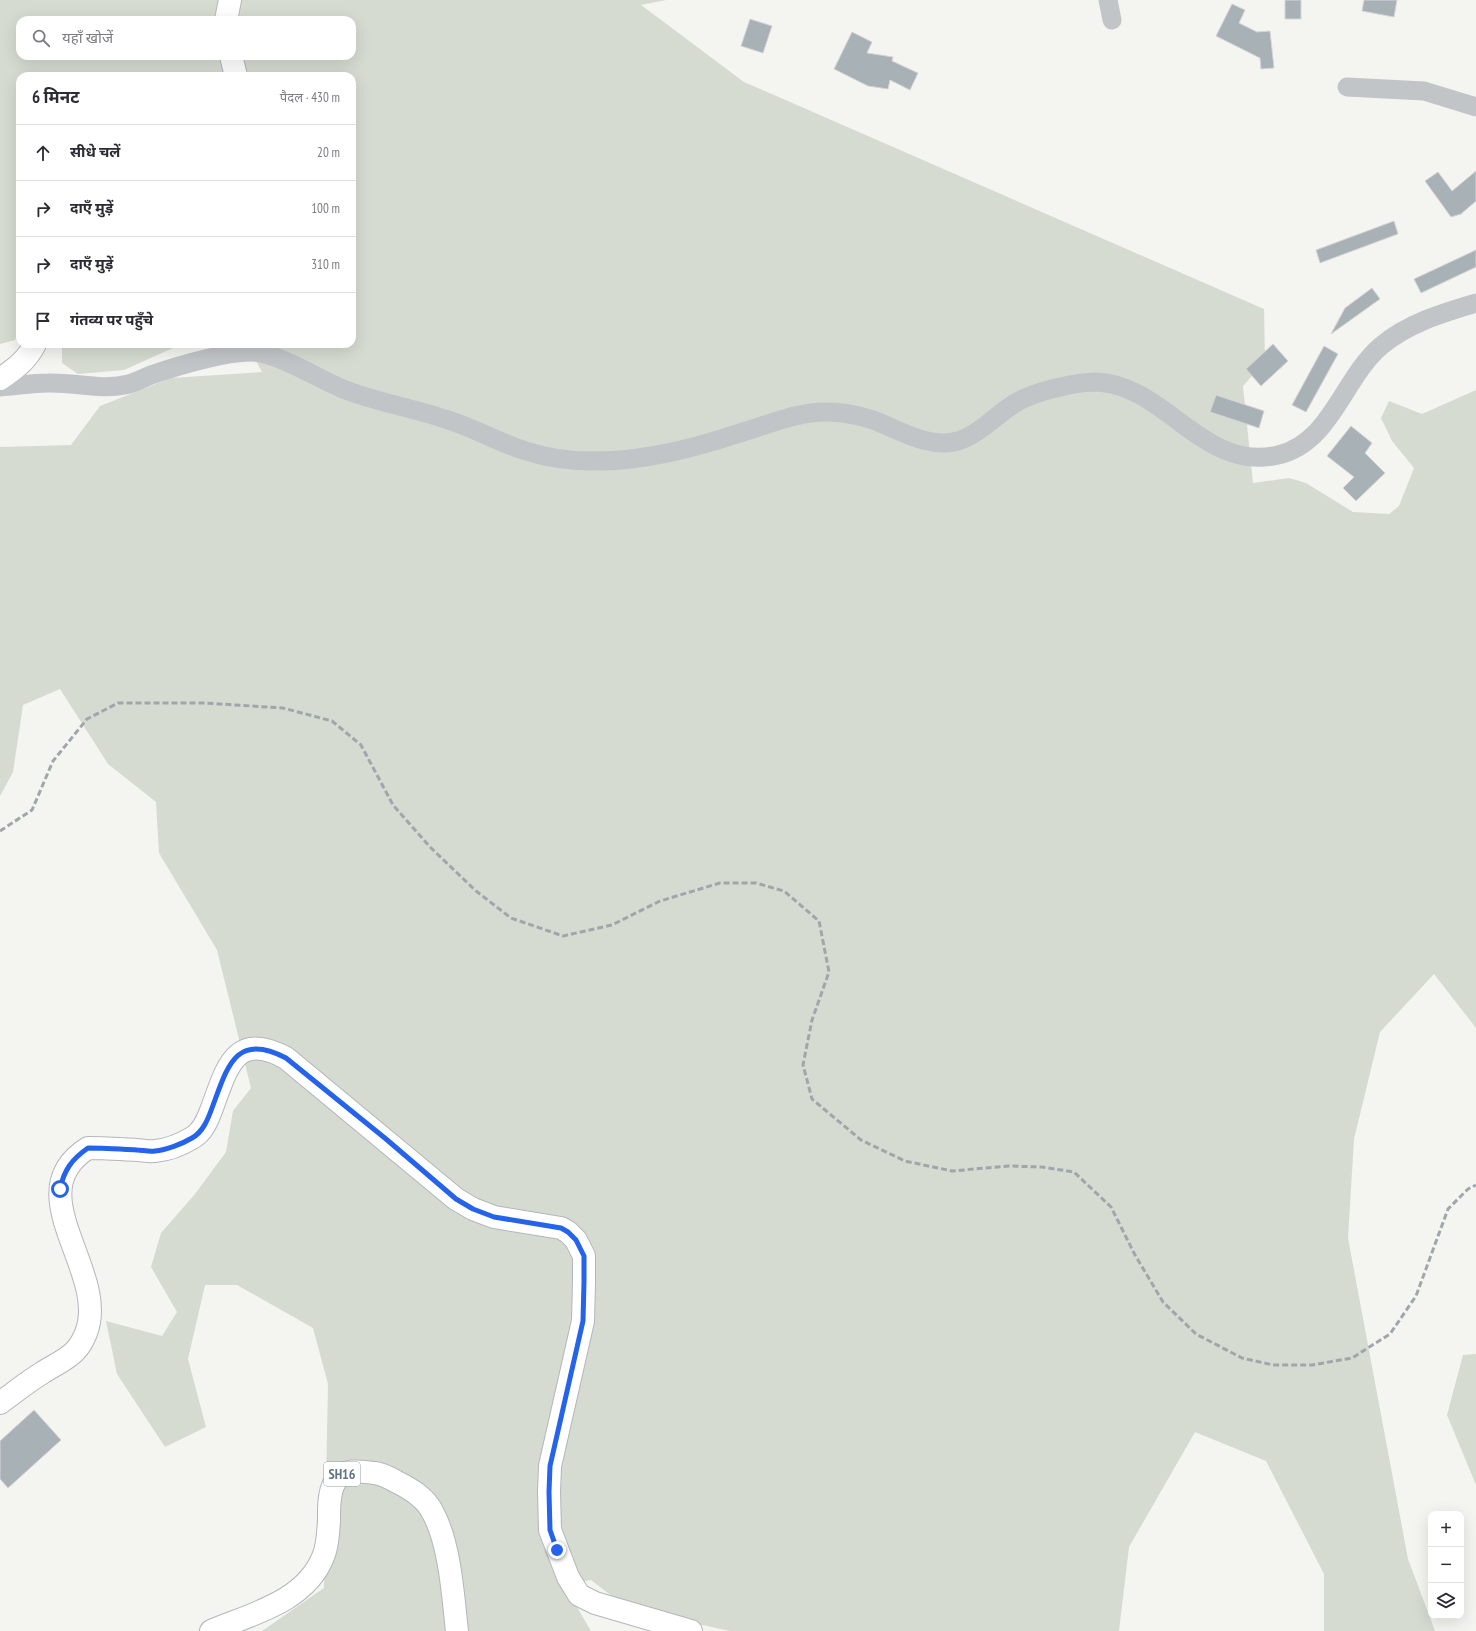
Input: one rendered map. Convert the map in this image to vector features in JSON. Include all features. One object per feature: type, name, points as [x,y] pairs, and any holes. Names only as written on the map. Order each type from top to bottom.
[{"type":"main road","points":[[227,16],[230,0]]},
{"type":"main road","points":[[232,60],[235,72]]},
{"type":"main road","points":[[0,379],[15,369],[30,355],[33,348]]},
{"type":"main road","points":[[0,1403],[32,1379],[74,1352],[86,1333],[89,1314],[88,1292],[84,1275],[67,1228],[60,1203],[63,1175],[70,1163],[88,1148],[154,1151],[193,1138],[201,1130],[208,1117],[231,1063],[237,1055],[246,1050],[255,1048],[276,1052],[286,1058],[386,1139],[456,1199],[473,1209],[494,1217],[561,1228],[568,1232],[576,1240],[584,1256],[583,1321],[550,1466],[550,1530],[573,1587],[586,1600],[691,1631]]},
{"type":"main road","name":"SH16","points":[[211,1631],[275,1604],[308,1583],[324,1556],[328,1538],[331,1491],[336,1479],[343,1473],[358,1471],[381,1474],[407,1487],[421,1496],[433,1512],[446,1554],[457,1631]]},
{"type":"street","points":[[1108,0],[1112,20]]},
{"type":"street","points":[[1347,87],[1424,91],[1476,107]]},
{"type":"street","points":[[0,387],[47,383],[104,387],[129,384],[154,374],[229,354],[256,352],[281,359],[339,387],[369,399],[450,420],[529,452],[590,461],[642,458],[687,449],[800,415],[824,412],[846,414],[870,419],[916,438],[939,444],[960,440],[1020,400],[1071,384],[1095,382],[1118,384],[1138,394],[1216,448],[1237,455],[1257,458],[1279,455],[1302,446],[1321,428],[1364,365],[1379,347],[1424,320],[1476,303]]},
{"type":"shaded area","points":[[0,0],[666,0],[641,5],[744,82],[1264,309],[1265,361],[1243,386],[1253,483],[1289,478],[1306,483],[1353,512],[1389,514],[1399,506],[1414,468],[1392,441],[1381,418],[1389,401],[1422,414],[1476,390],[1476,1028],[1434,974],[1380,1032],[1354,1139],[1348,1238],[1408,1559],[1428,1612],[1428,1619],[1430,1619],[1435,1631],[1324,1631],[1324,1574],[1266,1461],[1195,1432],[1129,1547],[1119,1631],[730,1631],[675,1619],[613,1597],[591,1580],[564,1585],[591,1631],[262,1631],[324,1588],[328,1384],[313,1328],[237,1285],[205,1285],[188,1359],[206,1427],[165,1447],[117,1374],[106,1321],[162,1336],[177,1312],[151,1267],[161,1233],[195,1194],[226,1152],[233,1111],[251,1088],[217,950],[159,853],[156,802],[108,764],[60,689],[23,705],[13,772],[0,796],[0,447],[71,445],[100,406],[171,378],[262,372],[249,348],[356,348],[356,72],[16,72],[15,340],[0,344]]},
{"type":"shaded area","points":[[62,348],[173,348],[124,370],[78,374],[62,363]]},
{"type":"shaded area","points":[[1476,1354],[1476,1485],[1447,1415],[1463,1355]]},
{"type":"building","points":[[1285,0],[1301,0],[1301,19],[1285,19]]},
{"type":"building","points":[[1364,0],[1397,0],[1394,17],[1362,11]]},
{"type":"building","points":[[1232,4],[1245,10],[1239,23],[1257,32],[1270,31],[1274,68],[1261,69],[1260,58],[1216,36]]},
{"type":"building","points":[[750,19],[772,26],[763,53],[741,46]]},
{"type":"building","points":[[852,32],[872,42],[867,53],[893,57],[892,61],[918,73],[910,90],[890,80],[888,89],[868,86],[834,69]]},
{"type":"building","points":[[1476,171],[1476,201],[1461,214],[1451,217],[1425,181],[1438,172],[1452,191]]},
{"type":"building","points":[[1394,221],[1398,234],[1320,263],[1316,250]]},
{"type":"building","points":[[1476,250],[1476,267],[1421,293],[1414,279]]},
{"type":"building","points":[[1372,288],[1380,299],[1331,334],[1345,308]]},
{"type":"building","points":[[1273,344],[1288,361],[1261,386],[1246,369]]},
{"type":"building","points":[[1324,346],[1338,354],[1306,412],[1292,405]]},
{"type":"building","points":[[1216,395],[1264,411],[1259,428],[1210,412]]},
{"type":"building","points":[[1351,426],[1372,443],[1365,453],[1385,473],[1356,501],[1343,488],[1354,477],[1327,456]]},
{"type":"building","points":[[34,1410],[61,1440],[8,1488],[0,1479],[0,1441]]},
{"type":"railway","points":[[0,831],[32,810],[53,761],[87,719],[118,703],[204,703],[283,708],[332,721],[361,745],[393,805],[430,847],[476,891],[511,918],[563,936],[612,925],[660,901],[720,883],[756,883],[784,891],[819,921],[829,972],[812,1020],[803,1065],[812,1099],[861,1140],[905,1161],[952,1171],[1009,1166],[1042,1167],[1074,1172],[1111,1207],[1135,1255],[1163,1302],[1196,1334],[1242,1358],[1273,1365],[1312,1365],[1352,1358],[1390,1334],[1416,1296],[1448,1209],[1468,1189],[1476,1185]]},
{"type":"route","points":[[60,1189],[63,1175],[70,1163],[88,1148],[154,1151],[179,1144],[193,1138],[201,1130],[208,1117],[231,1063],[237,1055],[246,1050],[255,1048],[276,1052],[286,1058],[386,1139],[456,1199],[473,1209],[494,1217],[561,1228],[568,1232],[576,1240],[584,1256],[583,1321],[550,1466],[550,1530],[557,1550]]}]
